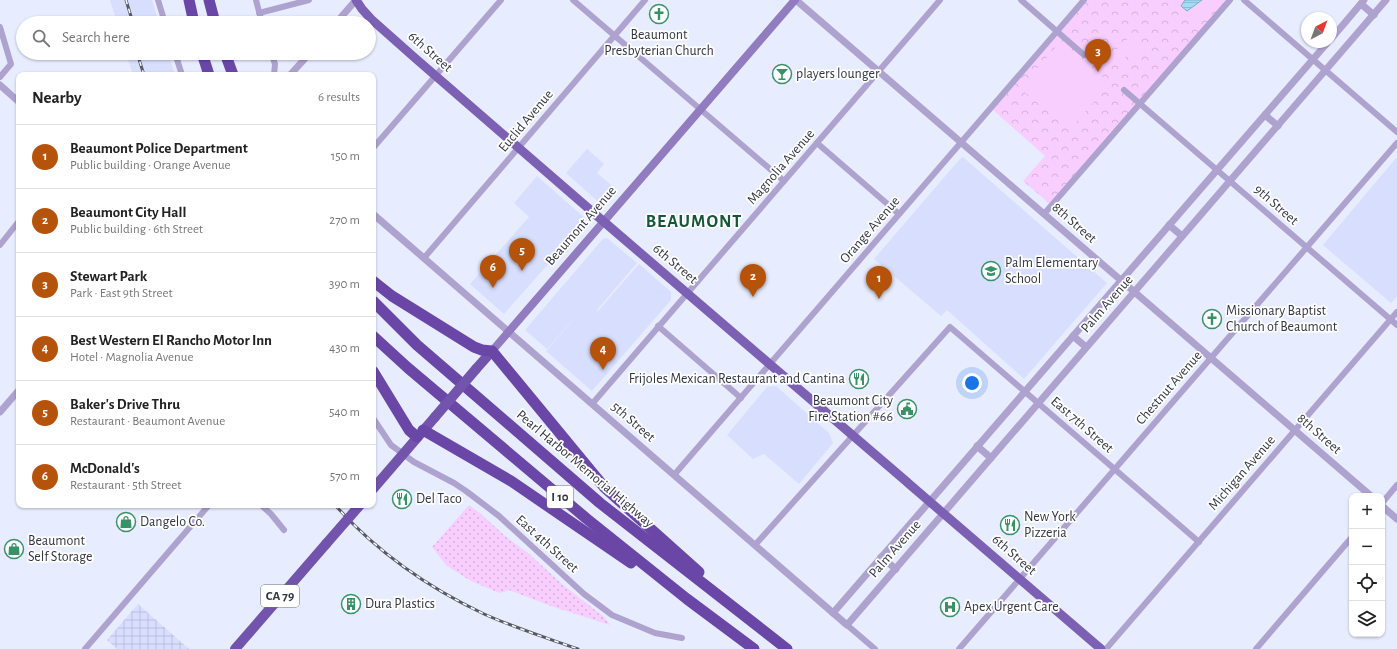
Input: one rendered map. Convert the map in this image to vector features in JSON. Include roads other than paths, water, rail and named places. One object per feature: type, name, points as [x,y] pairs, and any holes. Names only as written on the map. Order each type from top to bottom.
[{"type":"highway","points":[[189,0],[192,16]]},
{"type":"highway","points":[[209,0],[213,16]]},
{"type":"highway","points":[[204,60],[208,72]]},
{"type":"highway","points":[[228,60],[232,72]]},
{"type":"highway","points":[[376,283],[392,296],[474,347],[492,351],[605,488],[700,572],[722,597]]},
{"type":"highway","name":"Pearl Harbor Memorial Highway","points":[[376,304],[417,344],[600,502],[658,550],[722,597],[787,649]]},
{"type":"highway","name":"I 10","points":[[376,339],[408,368],[587,519],[687,599],[754,649]]},
{"type":"highway","name":"Beaumont Avenue","points":[[376,486],[492,351]]},
{"type":"highway","points":[[376,377],[409,430],[420,434],[511,481],[605,546],[687,599]]},
{"type":"highway","name":"CA 79","points":[[234,649],[357,508]]},
{"type":"main road","name":"6th Street","points":[[356,0],[368,16]]},
{"type":"main road","name":"Beaumont Avenue","points":[[492,351],[603,221],[796,0]]},
{"type":"main road","name":"6th Street","points":[[376,23],[603,221],[1101,649]]},
{"type":"street","points":[[158,0],[163,16]]},
{"type":"street","points":[[256,0],[261,16]]},
{"type":"street","points":[[260,13],[309,0]]},
{"type":"street","points":[[342,16],[356,0]]},
{"type":"street","points":[[376,145],[501,0]]},
{"type":"street","points":[[573,0],[784,181]]},
{"type":"street","name":"Euclid Avenue","points":[[424,258],[645,0]]},
{"type":"street","name":"8th Street","points":[[796,0],[1367,493]]},
{"type":"street","name":"Magnolia Avenue","points":[[592,404],[940,0]]},
{"type":"street","points":[[1021,0],[1084,55]]},
{"type":"street","name":"Orange Avenue","points":[[674,475],[1084,0]]},
{"type":"street","points":[[1044,214],[1230,0]]},
{"type":"street","points":[[1244,0],[1397,132]]},
{"type":"street","name":"Palm Avenue","points":[[847,625],[1386,0]]},
{"type":"street","points":[[1337,31],[1363,2],[1374,15]]},
{"type":"street","points":[[0,27],[11,64],[0,77]]},
{"type":"street","name":"Palm Avenue","points":[[833,613],[1323,48]]},
{"type":"street","points":[[177,60],[181,72]]},
{"type":"street","points":[[274,60],[275,64],[274,72]]},
{"type":"street","points":[[293,72],[304,60]]},
{"type":"street","points":[[0,85],[16,99]]},
{"type":"street","name":"9th Street","points":[[1124,90],[1397,325]]},
{"type":"street","points":[[1265,115],[1278,126]]},
{"type":"street","points":[[817,143],[899,214]]},
{"type":"street","name":"Chestnut Avenue","points":[[960,649],[1397,143]]},
{"type":"street","name":"5th Street","points":[[376,217],[875,649]]},
{"type":"street","points":[[0,245],[16,225]]},
{"type":"street","points":[[1169,225],[1182,236]]},
{"type":"street","name":"Michigan Avenue","points":[[1106,649],[1397,312]]},
{"type":"street","points":[[658,326],[741,398]]},
{"type":"street","name":"East 7th Street","points":[[853,435],[950,327],[1199,542]]},
{"type":"street","points":[[1073,336],[1086,347]]},
{"type":"street","points":[[0,412],[16,393]]},
{"type":"street","name":"East 4th Street","points":[[376,422],[391,445],[415,462],[454,483],[499,516],[584,594],[612,615],[655,633],[682,638]]},
{"type":"street","points":[[755,545],[853,435]]},
{"type":"street","points":[[977,446],[991,458]]},
{"type":"street","points":[[1385,500],[1397,485]]},
{"type":"street","points":[[1385,507],[1397,519]]},
{"type":"street","points":[[85,649],[206,508]]},
{"type":"street","points":[[264,508],[284,530]]},
{"type":"street","points":[[1256,649],[1349,541]]},
{"type":"street","points":[[881,557],[896,569]]},
{"type":"railway","points":[[126,0],[131,16]]},
{"type":"railway","points":[[139,60],[143,72]]},
{"type":"railway","points":[[338,508],[368,538],[404,567],[463,604],[531,633],[578,649]]},
{"type":"place","name":"Beaumont Presbyterian Church","points":[[659,14]]},
{"type":"place","name":"Stewart Park","points":[[1098,72]]},
{"type":"place","name":"players lounger","points":[[782,74]]},
{"type":"place","name":"Baker's Drive Thru","points":[[522,271]]},
{"type":"place","name":"Palm Elementary School","points":[[991,271]]},
{"type":"place","name":"McDonald's","points":[[493,288]]},
{"type":"place","name":"Beaumont City Hall","points":[[753,297]]},
{"type":"place","name":"Beaumont Police Department","points":[[879,299]]},
{"type":"place","name":"Missionary Baptist Church of Beaumont","points":[[1212,319]]},
{"type":"place","name":"Best Western El Rancho Motor Inn","points":[[603,370]]},
{"type":"place","name":"Frijoles Mexican Restaurant and Cantina","points":[[859,379]]},
{"type":"place","name":"Beaumont City Fire Station #66","points":[[907,409]]},
{"type":"place","name":"Del Taco","points":[[402,499]]},
{"type":"place","name":"Dangelo Co.","points":[[126,522]]},
{"type":"place","name":"New York Pizzeria","points":[[1010,525]]},
{"type":"place","name":"Beaumont Self Storage","points":[[14,549]]},
{"type":"place","name":"Dura Plastics","points":[[351,604]]},
{"type":"place","name":"Apex Urgent Care","points":[[950,607]]},
{"type":"district","name":"BEAUMONT","points":[[694,222]]}]
